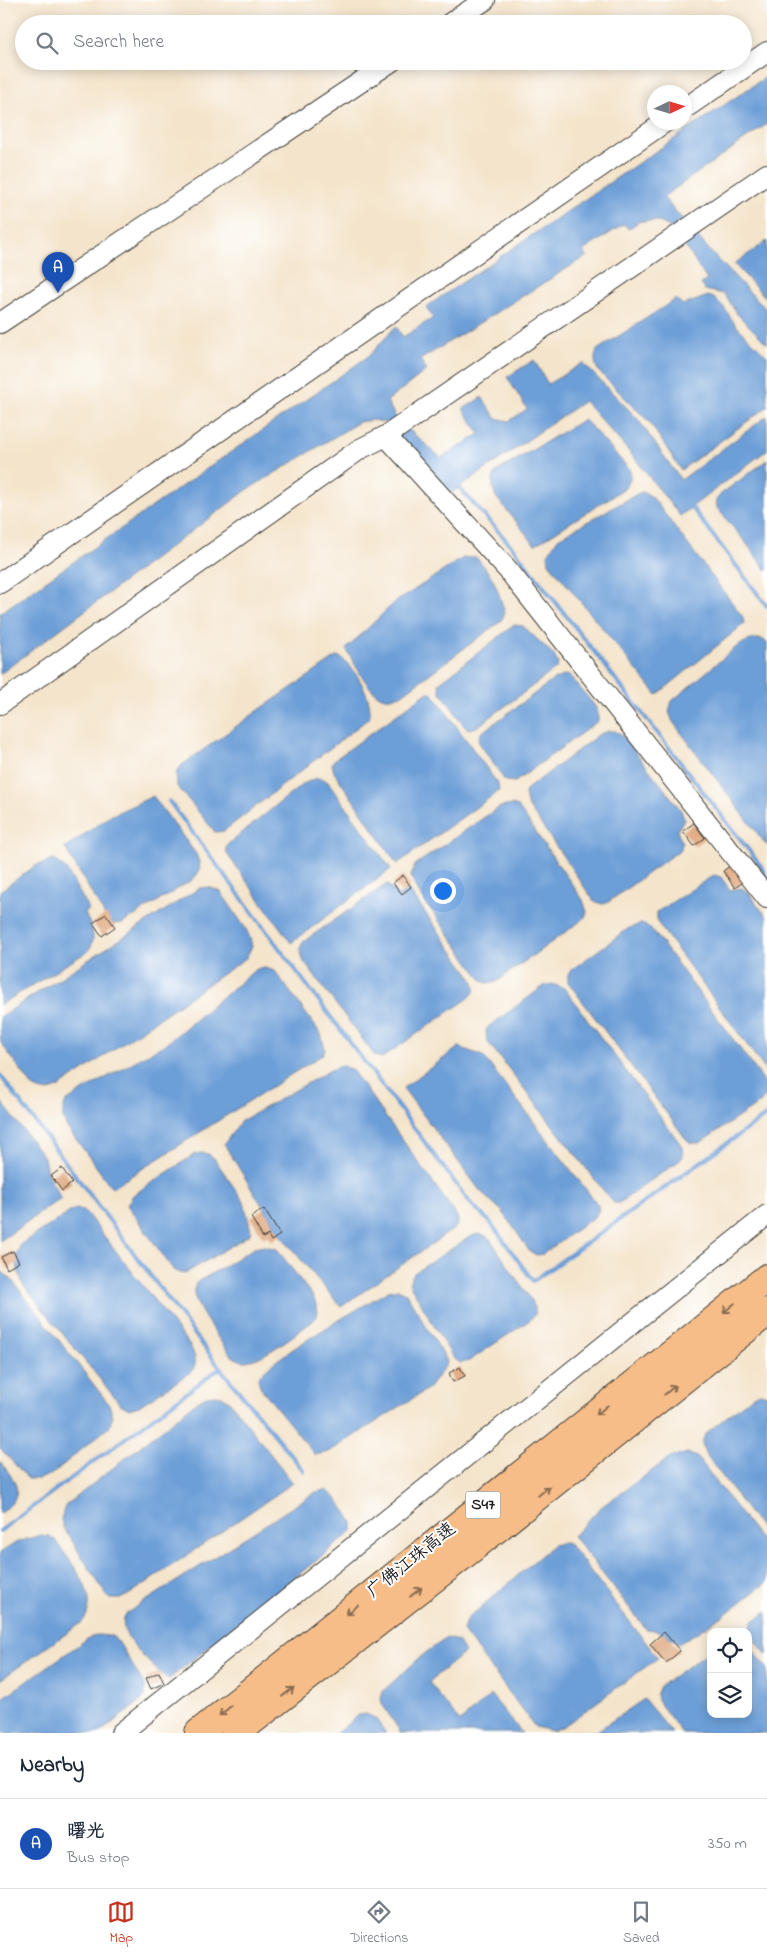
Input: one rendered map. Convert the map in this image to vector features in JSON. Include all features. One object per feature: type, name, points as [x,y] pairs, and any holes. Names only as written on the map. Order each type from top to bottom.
[{"type":"highway","name":"广佛江珠高速","points":[[199,1733],[767,1278]]},
{"type":"highway","name":"广佛江珠高速","points":[[236,1733],[471,1549],[767,1312]]},
{"type":"street","points":[[462,15],[485,0]]},
{"type":"street","points":[[752,62],[767,52]]},
{"type":"street","points":[[0,322],[378,70]]},
{"type":"street","points":[[692,104],[741,70]]},
{"type":"street","points":[[0,583],[653,130]]},
{"type":"street","points":[[0,704],[360,449],[386,436],[767,174]]},
{"type":"street","points":[[386,436],[508,570],[767,898]]},
{"type":"street","points":[[120,1733],[767,1216]]},
{"type":"water","points":[[767,76],[767,124],[663,197],[712,253],[767,310],[767,344],[738,315],[724,294],[705,290],[701,284],[707,280],[674,229],[657,221],[640,221],[628,229],[624,224],[583,251],[587,256],[420,360],[427,370],[387,401],[396,418],[441,458],[480,434],[463,409],[482,397],[496,418],[509,421],[527,409],[507,377],[534,360],[548,384],[583,363],[637,418],[681,480],[767,416],[767,450],[680,516],[632,455],[584,401],[450,494],[386,423],[373,420],[359,422],[247,490],[0,674],[0,613],[370,355],[396,326],[403,337],[433,318],[426,307],[687,130],[692,130],[692,127]]},
{"type":"water","points":[[767,241],[767,299],[734,264]]},
{"type":"water","points":[[708,296],[717,300],[724,307],[735,324],[767,356],[767,407],[681,470],[650,423],[599,372],[595,363],[595,356],[597,350],[676,299],[683,305]]},
{"type":"water","points":[[584,419],[630,470],[629,482],[625,488],[535,545],[496,497],[493,484],[494,475]]},
{"type":"water","points":[[767,460],[767,571],[717,508],[716,500],[721,494]]},
{"type":"water","points":[[641,492],[652,497],[743,617],[744,624],[657,695],[549,563],[548,554],[558,538]]},
{"type":"water","points":[[476,557],[491,576],[498,590],[504,612],[500,622],[401,695],[391,698],[379,696],[363,678],[346,649],[394,603],[463,558]]},
{"type":"water","points":[[514,625],[523,626],[553,654],[558,663],[557,668],[477,727],[469,729],[465,727],[440,691],[439,683]]},
{"type":"water","points":[[754,639],[762,639],[767,643],[767,846],[673,722],[669,712],[672,701],[735,648]]},
{"type":"water","points":[[338,656],[350,667],[362,684],[369,702],[369,718],[224,831],[215,832],[177,786],[176,773],[182,765]]},
{"type":"water","points":[[565,675],[570,676],[595,706],[598,712],[598,721],[515,782],[505,781],[478,741],[481,733],[553,680]]},
{"type":"water","points":[[428,692],[434,695],[498,784],[499,791],[397,864],[334,772],[332,764],[334,760]]},
{"type":"water","points":[[607,731],[615,731],[621,734],[681,810],[684,819],[677,831],[682,843],[681,849],[607,903],[602,904],[594,901],[527,804],[525,793],[527,789],[598,735]]},
{"type":"water","points":[[317,778],[324,779],[329,783],[391,869],[291,943],[227,854],[226,848],[228,844],[303,784]]},
{"type":"water","points":[[153,796],[196,854],[200,865],[199,871],[192,880],[123,923],[113,924],[107,919],[65,848],[110,816]]},
{"type":"water","points":[[512,805],[518,807],[583,900],[587,912],[581,921],[496,982],[486,983],[416,889],[411,876],[415,865],[500,807]]},
{"type":"water","points":[[54,860],[66,869],[89,909],[85,914],[93,933],[92,943],[87,952],[0,1005],[0,891],[35,866]]},
{"type":"water","points":[[714,875],[721,877],[730,890],[741,888],[747,891],[767,917],[767,1072],[657,922],[657,912]]},
{"type":"water","points":[[387,884],[398,896],[409,890],[474,981],[475,990],[469,998],[382,1058],[375,1056],[304,962],[300,949],[304,941]]},
{"type":"water","points":[[209,887],[221,892],[246,929],[252,946],[246,958],[58,1088],[45,1091],[33,1087],[1,1043],[0,1017],[190,894],[200,888]]},
{"type":"water","points":[[641,924],[646,925],[653,931],[767,1085],[767,1094],[761,1102],[700,1143],[691,1143],[686,1139],[568,982],[568,974],[571,970],[629,928]]},
{"type":"water","points":[[262,967],[275,971],[321,1034],[325,1049],[322,1055],[112,1188],[66,1126],[63,1109],[66,1102],[167,1043],[255,970]]},
{"type":"water","points":[[552,984],[564,988],[682,1146],[683,1157],[679,1161],[619,1203],[614,1203],[610,1199],[487,1041],[486,1031],[488,1027],[544,986]]},
{"type":"water","points":[[459,1047],[483,1056],[598,1205],[599,1210],[595,1216],[543,1254],[537,1255],[530,1252],[503,1212],[481,1192],[403,1088]]},
{"type":"water","points":[[342,1065],[352,1070],[455,1213],[458,1222],[452,1230],[341,1307],[281,1236],[224,1144],[241,1121]]},
{"type":"water","points":[[0,1100],[44,1157],[47,1174],[61,1198],[0,1241]]},
{"type":"water","points":[[202,1153],[214,1158],[244,1202],[251,1231],[249,1235],[186,1273],[174,1271],[127,1205],[133,1195],[195,1154]]},
{"type":"water","points":[[73,1210],[83,1210],[87,1214],[190,1346],[195,1357],[194,1367],[190,1373],[139,1406],[129,1409],[120,1404],[23,1285],[16,1263],[21,1244]]},
{"type":"water","points":[[478,1234],[490,1239],[533,1303],[536,1313],[530,1320],[469,1361],[461,1363],[453,1358],[409,1283],[414,1273],[471,1236]]},
{"type":"water","points":[[264,1246],[277,1249],[314,1298],[318,1311],[317,1316],[312,1322],[280,1345],[262,1356],[242,1361],[232,1356],[211,1328],[197,1303],[194,1288],[196,1283],[254,1248]]},
{"type":"water","points":[[0,1270],[11,1279],[109,1404],[113,1416],[109,1427],[52,1474],[39,1479],[28,1479],[0,1448]]},
{"type":"water","points":[[398,1289],[406,1293],[447,1363],[429,1388],[329,1452],[315,1455],[260,1387],[258,1378],[278,1359],[317,1333],[388,1291]]},
{"type":"water","points":[[760,1393],[767,1395],[767,1537],[705,1453],[702,1443],[705,1434],[753,1396]]},
{"type":"water","points":[[206,1396],[222,1396],[230,1402],[293,1483],[130,1594],[120,1599],[110,1599],[63,1527],[61,1519],[65,1506],[196,1402]]},
{"type":"water","points":[[688,1453],[698,1458],[767,1548],[767,1582],[723,1616],[680,1643],[659,1632],[646,1629],[573,1536],[601,1507],[671,1457]]},
{"type":"water","points":[[0,1461],[15,1482],[16,1494],[14,1500],[0,1514]]},
{"type":"water","points":[[325,1490],[337,1499],[351,1519],[353,1526],[349,1534],[168,1680],[136,1649],[124,1629],[123,1621],[127,1613],[316,1492]]},
{"type":"water","points":[[41,1535],[49,1536],[55,1540],[83,1581],[89,1604],[87,1614],[80,1624],[0,1680],[0,1553],[17,1542]]},
{"type":"water","points":[[561,1543],[571,1546],[658,1658],[564,1726],[551,1731],[535,1727],[463,1631],[466,1620],[553,1545]]},
{"type":"water","points":[[767,1611],[767,1655],[753,1637],[752,1628],[750,1628],[753,1621]]},
{"type":"water","points":[[97,1635],[112,1636],[118,1641],[145,1686],[145,1697],[99,1733],[0,1733],[0,1700],[87,1639]]},
{"type":"water","points":[[447,1638],[458,1641],[465,1652],[429,1682],[460,1722],[491,1695],[522,1733],[401,1733],[382,1704],[383,1691],[425,1653]]},
{"type":"water","points":[[752,1649],[767,1668],[767,1733],[682,1733],[657,1700],[656,1695],[660,1686],[707,1653],[707,1718],[752,1718]]},
{"type":"water","points":[[644,1699],[672,1733],[594,1733]]},
{"type":"water","points":[[366,1714],[375,1718],[386,1733],[336,1733],[359,1715]]},
{"type":"building","points":[[694,823],[705,838],[694,846],[683,831]]},
{"type":"building","points":[[734,863],[746,880],[735,888],[723,871]]},
{"type":"building","points":[[403,875],[411,887],[402,894],[393,883]]},
{"type":"building","points":[[106,914],[115,927],[102,936],[93,923]]},
{"type":"building","points":[[62,1168],[72,1183],[62,1191],[51,1176]]},
{"type":"building","points":[[264,1209],[280,1235],[271,1241],[268,1235],[263,1238],[251,1217]]},
{"type":"building","points":[[13,1251],[19,1262],[7,1269],[1,1257]]},
{"type":"building","points":[[460,1367],[465,1376],[453,1382],[449,1373]]},
{"type":"building","points":[[664,1632],[680,1651],[666,1663],[650,1644]]},
{"type":"building","points":[[159,1672],[164,1683],[151,1689],[146,1678]]},
{"type":"waterway","points":[[456,484],[515,550],[761,866],[767,879]]},
{"type":"waterway","points":[[689,504],[767,606]]},
{"type":"waterway","points":[[169,801],[471,1204],[490,1222],[533,1281],[767,1115]]},
{"type":"waterway","points":[[0,1075],[220,1368],[304,1471]]},
{"type":"waterway","points":[[0,1531],[220,1368]]},
{"type":"place","name":"曙光","points":[[58,293]]}]
